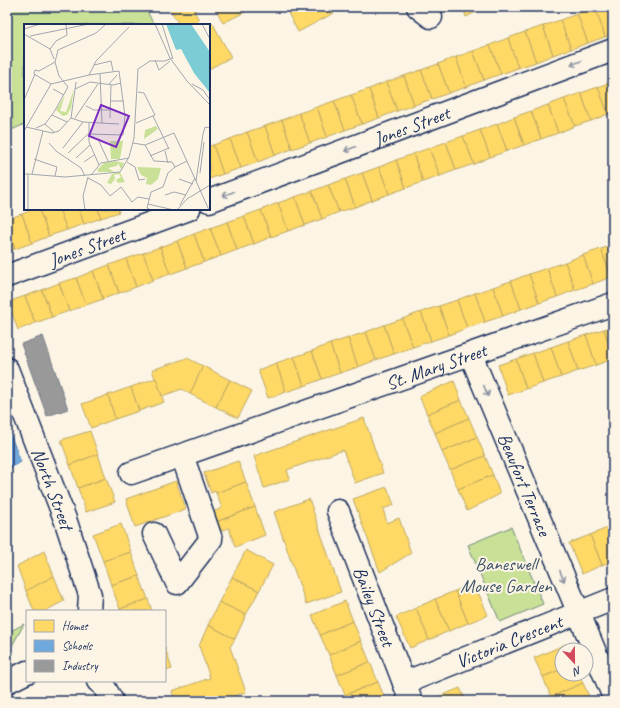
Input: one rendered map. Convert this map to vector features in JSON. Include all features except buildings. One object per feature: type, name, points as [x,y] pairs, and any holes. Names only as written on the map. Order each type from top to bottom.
[{"type":"street","name":"Jones Street","points":[[210,201],[613,50]]},
{"type":"street","name":"Jones Street","points":[[7,276],[186,210]]},
{"type":"street","name":"St. Mary Street","points":[[131,473],[613,304]]},
{"type":"street","name":"Beaufort Terrace","points":[[471,355],[613,695]]},
{"type":"street","name":"North Street","points":[[7,369],[66,519],[90,595],[89,610]]},
{"type":"street","points":[[154,534],[177,583],[211,538],[182,455]]},
{"type":"street","name":"Bailey Street","points":[[338,511],[408,692]]},
{"type":"street","name":"Victoria Crescent","points":[[408,692],[613,599]]},
{"type":"street","points":[[7,682],[26,672]]},
{"type":"street","points":[[99,682],[103,685],[112,701]]},
{"type":"green space","points":[[7,7],[145,7],[154,24],[24,24],[24,124],[7,132]]},
{"type":"green space","name":"Baneswell Mouse Garden","points":[[511,527],[543,604],[500,622],[468,545]]},
{"type":"green space","points":[[24,624],[7,655],[7,633]]}]
